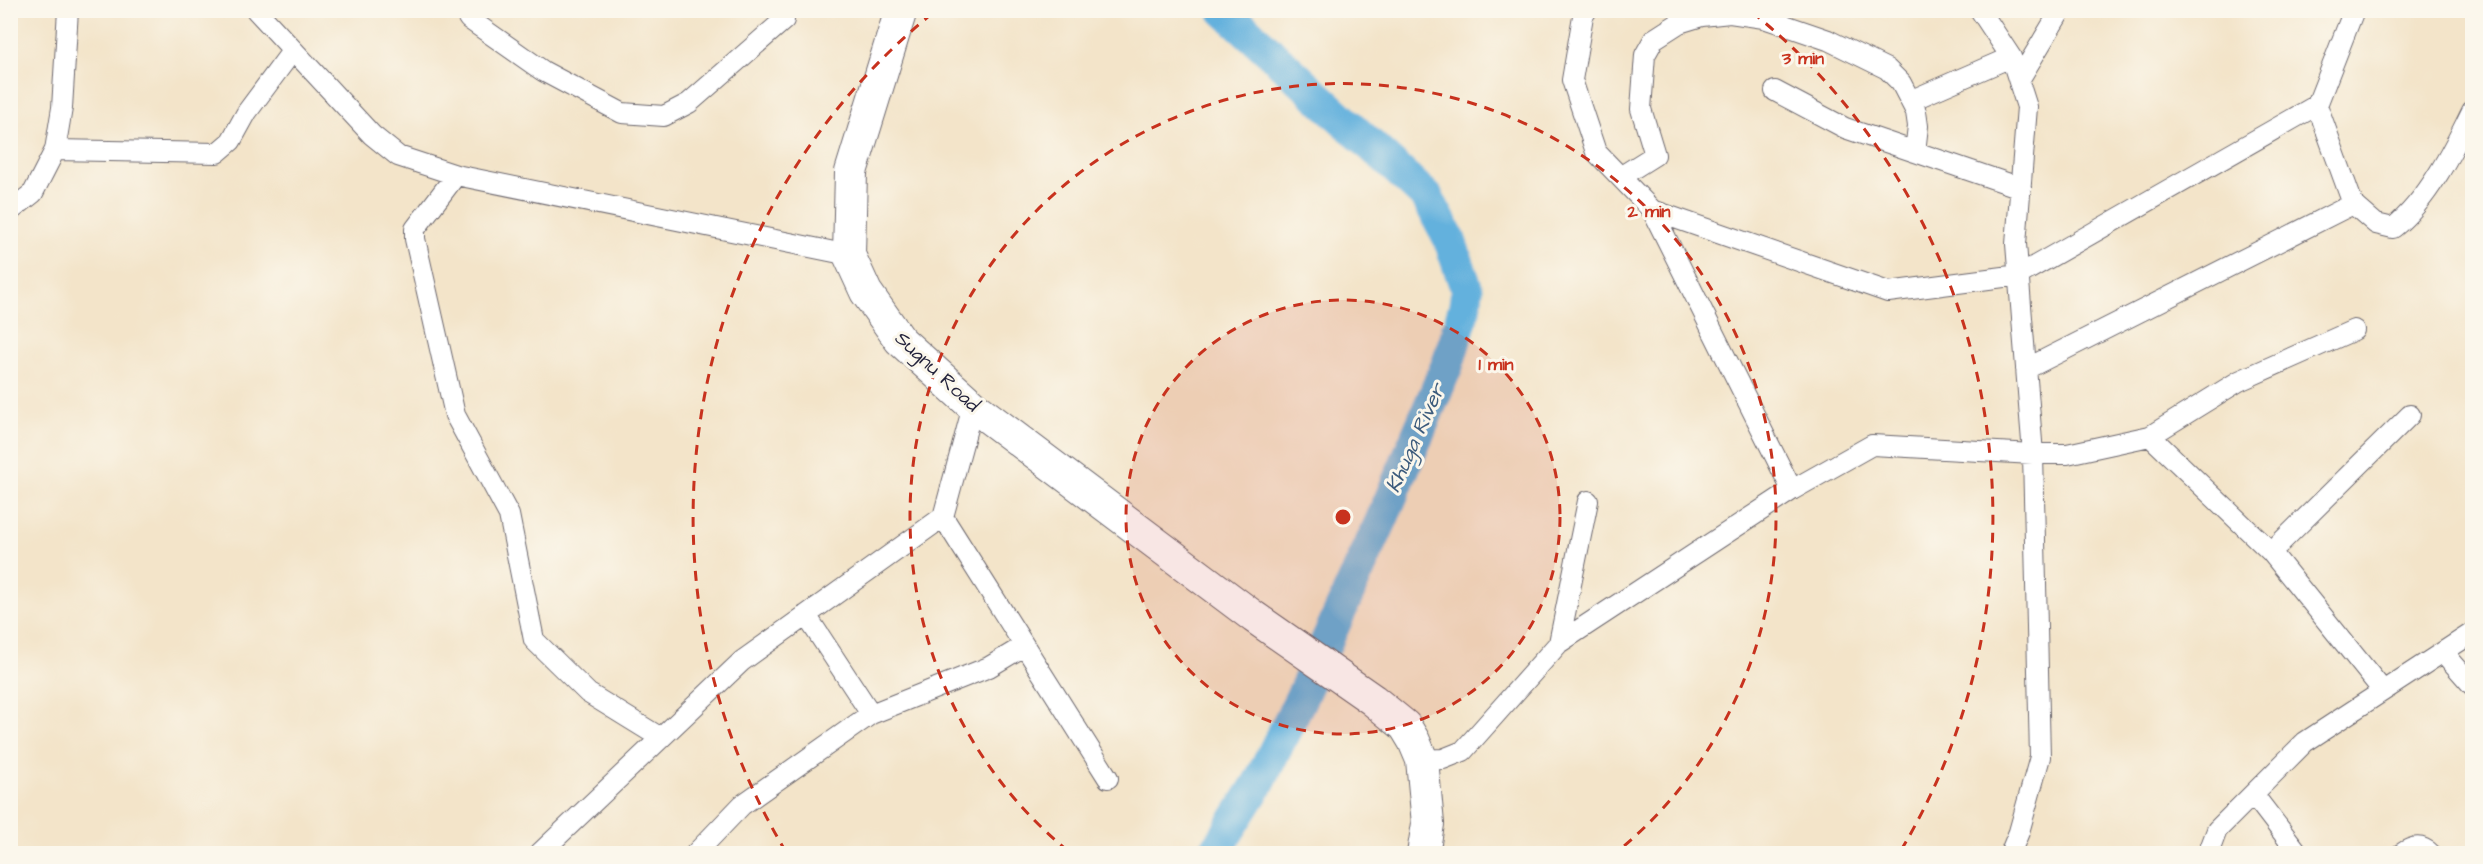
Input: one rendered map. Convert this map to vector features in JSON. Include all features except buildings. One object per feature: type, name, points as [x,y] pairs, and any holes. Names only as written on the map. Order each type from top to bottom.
[{"type":"main road","name":"Sugnu Road","points":[[902,10],[851,172],[849,255],[866,292],[900,340],[973,406],[1254,616],[1373,700],[1405,726],[1422,760]]},
{"type":"main road","points":[[1422,760],[1428,824],[1423,854]]},
{"type":"street","points":[[10,212],[33,193],[55,150],[62,108],[68,10]]},
{"type":"street","points":[[256,10],[372,135],[398,156],[456,175],[849,255]]},
{"type":"street","points":[[463,10],[469,19],[543,71],[622,113],[664,116],[689,103],[735,64],[784,20],[784,10]]},
{"type":"street","points":[[1587,10],[1583,16],[1572,80],[1596,152],[1652,210],[1792,490]]},
{"type":"street","points":[[1980,10],[2011,57],[2027,107],[2016,244],[2033,454],[2040,757],[2019,832],[2010,854]]},
{"type":"street","points":[[2019,80],[2061,10]]},
{"type":"street","points":[[1652,210],[1888,292],[2019,275],[2317,105],[2354,10]]},
{"type":"street","points":[[1620,177],[1655,155],[1641,109],[1645,55],[1654,39],[1679,23],[1702,15],[1730,13],[1764,18],[1828,40],[1887,69],[1901,83],[1912,100],[1918,126],[1916,152]]},
{"type":"street","points":[[55,150],[217,153],[231,141],[247,112],[293,50]]},
{"type":"street","points":[[1912,100],[2011,57]]},
{"type":"street","points":[[1775,91],[1845,128],[2021,188]]},
{"type":"street","points":[[2317,105],[2354,204],[2376,224],[2393,228],[2408,216],[2452,152],[2472,111]]},
{"type":"street","points":[[456,175],[415,229],[415,239],[456,415],[509,515],[534,640],[588,693],[661,738]]},
{"type":"street","points":[[2026,369],[2354,204]]},
{"type":"street","points":[[1422,760],[1443,759],[1463,752],[1558,643],[1792,490],[1872,445],[2067,454],[2150,436],[2239,381],[2354,330]]},
{"type":"street","points":[[539,854],[742,661],[943,516],[973,406]]},
{"type":"street","points":[[2271,552],[2410,415]]},
{"type":"street","points":[[2150,436],[2271,552],[2383,691]]},
{"type":"street","points":[[1558,643],[1588,501]]},
{"type":"street","points":[[943,516],[1108,778]]},
{"type":"street","points":[[806,615],[871,714]]},
{"type":"street","points":[[2208,854],[2217,830],[2305,742],[2472,633]]},
{"type":"street","points":[[695,854],[742,805],[871,714],[989,667],[1024,646]]},
{"type":"street","points":[[2443,652],[2472,685]]},
{"type":"street","points":[[2253,794],[2299,854]]},
{"type":"street","points":[[2402,854],[2408,848],[2416,846],[2425,848],[2431,854]]},
{"type":"waterway","name":"Khuga River","points":[[1212,854],[1259,782],[1301,698],[1381,521],[1448,363],[1465,306],[1467,290],[1449,238],[1427,197],[1224,10]]}]
